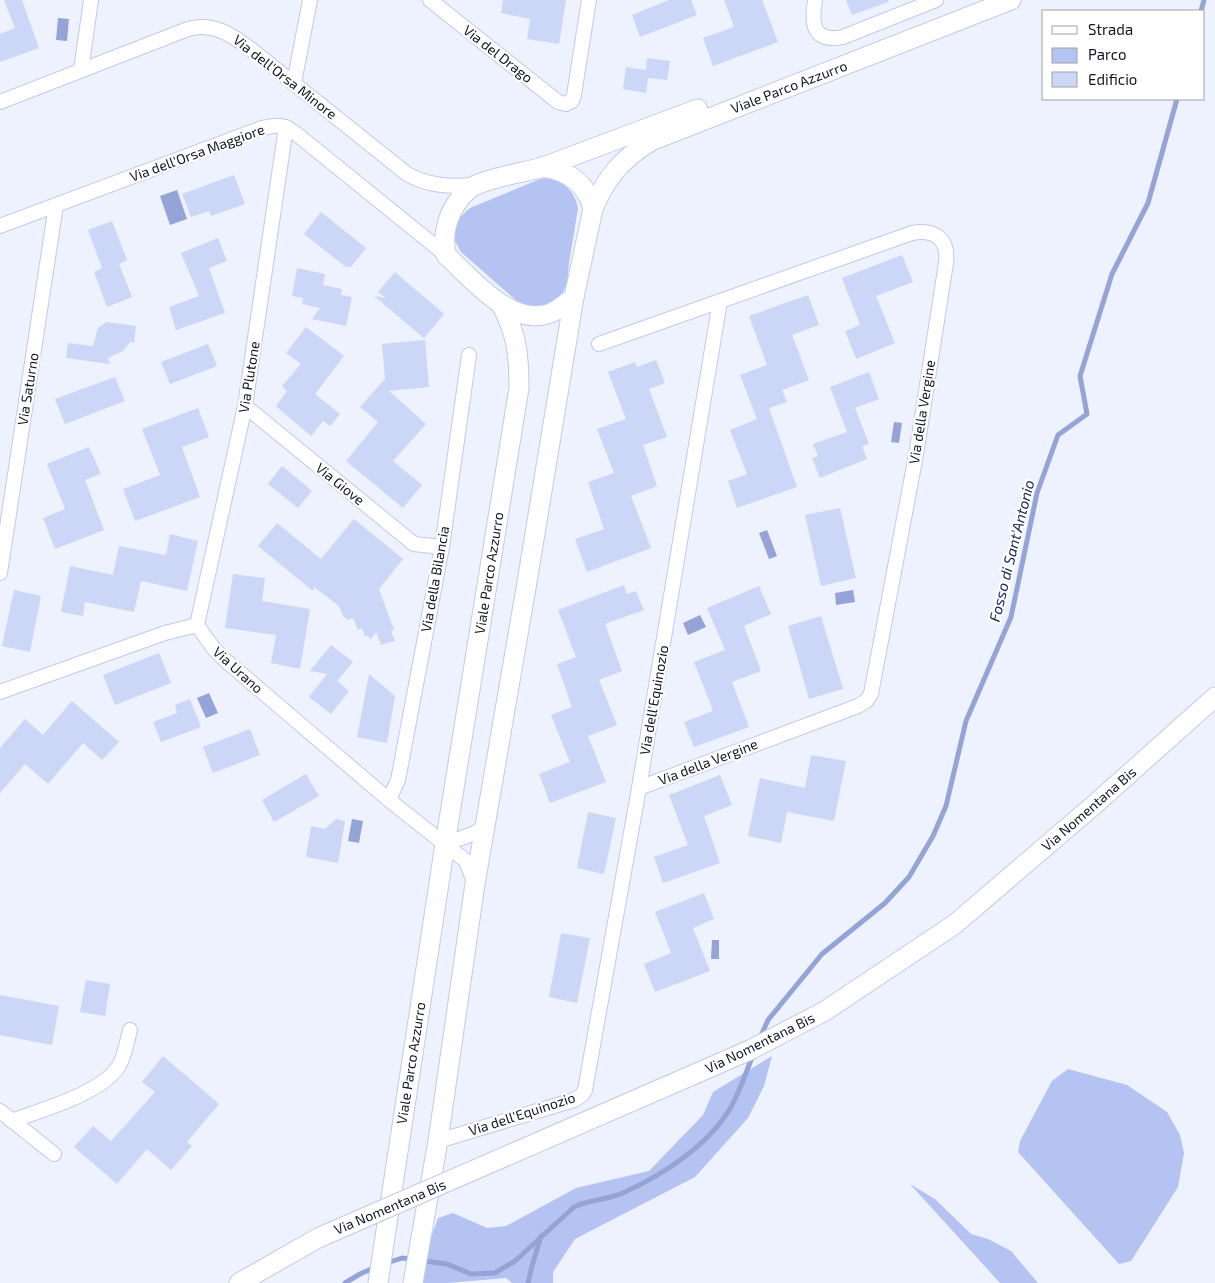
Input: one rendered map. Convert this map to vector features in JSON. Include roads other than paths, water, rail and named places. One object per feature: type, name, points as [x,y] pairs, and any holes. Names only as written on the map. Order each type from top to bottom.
[{"type":"street","points":[[81,70],[92,0]]},
{"type":"street","points":[[294,83],[310,0]]},
{"type":"street","name":"Via del Drago","points":[[430,0],[558,102],[568,104],[574,95],[589,0]]},
{"type":"street","points":[[815,0],[812,16],[814,25],[823,37],[834,39],[843,38],[936,0]]},
{"type":"street","name":"Viale Parco Azzurro","points":[[474,185],[543,167],[989,0]]},
{"type":"street","name":"Viale Parco Azzurro","points":[[416,1267],[438,1141],[475,884],[574,296],[593,209],[603,186],[617,167],[652,142],[1011,0]]},
{"type":"street","name":"Via dell'Orsa Minore","points":[[0,102],[188,29],[202,26],[218,29],[234,37],[407,174],[434,185],[453,187],[474,185]]},
{"type":"street","name":"Via dell'Orsa Maggiore","points":[[0,226],[262,128],[276,125],[286,126]]},
{"type":"street","points":[[286,126],[446,255]]},
{"type":"street","name":"Via Plutone","points":[[196,625],[245,406],[286,126]]},
{"type":"street","points":[[543,167],[562,172],[576,180],[586,190],[593,209]]},
{"type":"street","points":[[446,255],[444,237],[447,220],[457,203],[474,185]]},
{"type":"street","name":"Via Saturno","points":[[0,573],[56,205]]},
{"type":"street","name":"Via della Vergine","points":[[599,344],[912,233],[926,232],[933,234],[942,241],[946,251],[946,263],[916,455],[871,694],[866,701],[858,706],[639,788]]},
{"type":"street","name":"Viale Parco Azzurro","points":[[446,255],[500,304],[522,314],[539,316],[557,310],[574,296]]},
{"type":"street","name":"Via dell'Equinozio","points":[[438,1141],[574,1100],[582,1095],[585,1090],[639,788],[720,301]]},
{"type":"street","name":"Viale Parco Azzurro","points":[[379,1272],[445,844],[519,388],[517,345],[508,318],[500,304]]},
{"type":"street","name":"Via della Bilancia","points":[[389,800],[398,780],[442,547],[470,355]]},
{"type":"street","name":"Via Giove","points":[[245,406],[414,544],[442,547]]},
{"type":"street","points":[[0,692],[165,633],[196,625]]},
{"type":"street","name":"Via Urano","points":[[196,625],[225,660],[389,800],[445,844]]},
{"type":"street","name":"Via Nomentana Bis","points":[[239,1283],[318,1238],[750,1050],[825,1011],[955,924],[1215,698]]},
{"type":"street","points":[[445,844],[476,834],[485,826]]},
{"type":"street","name":"Viale Parco Azzurro","points":[[445,844],[466,861],[475,884]]},
{"type":"street","points":[[12,1121],[83,1094],[104,1081],[120,1064],[130,1030]]},
{"type":"street","points":[[0,1111],[54,1154]]},
{"type":"waterway","name":"Fosso di Sant'Antonio","points":[[1201,10],[1204,0]]},
{"type":"waterway","name":"Fosso di Sant'Antonio","points":[[760,1038],[768,1020],[822,954],[885,903],[909,877],[933,836],[946,806],[966,721],[1011,617],[1037,493],[1058,435],[1087,414],[1080,376],[1112,274],[1148,203],[1177,100]]},
{"type":"waterway","name":"Fosso di Sant'Antonio","points":[[384,1264],[402,1258],[447,1264],[471,1274],[495,1273],[515,1261],[574,1207],[619,1195],[640,1185],[670,1167],[698,1146],[711,1134],[731,1107],[753,1055]]},
{"type":"waterway","points":[[528,1283],[541,1236]]},
{"type":"waterway","name":"Fosso di Sant'Antonio","points":[[345,1283],[376,1267]]}]
